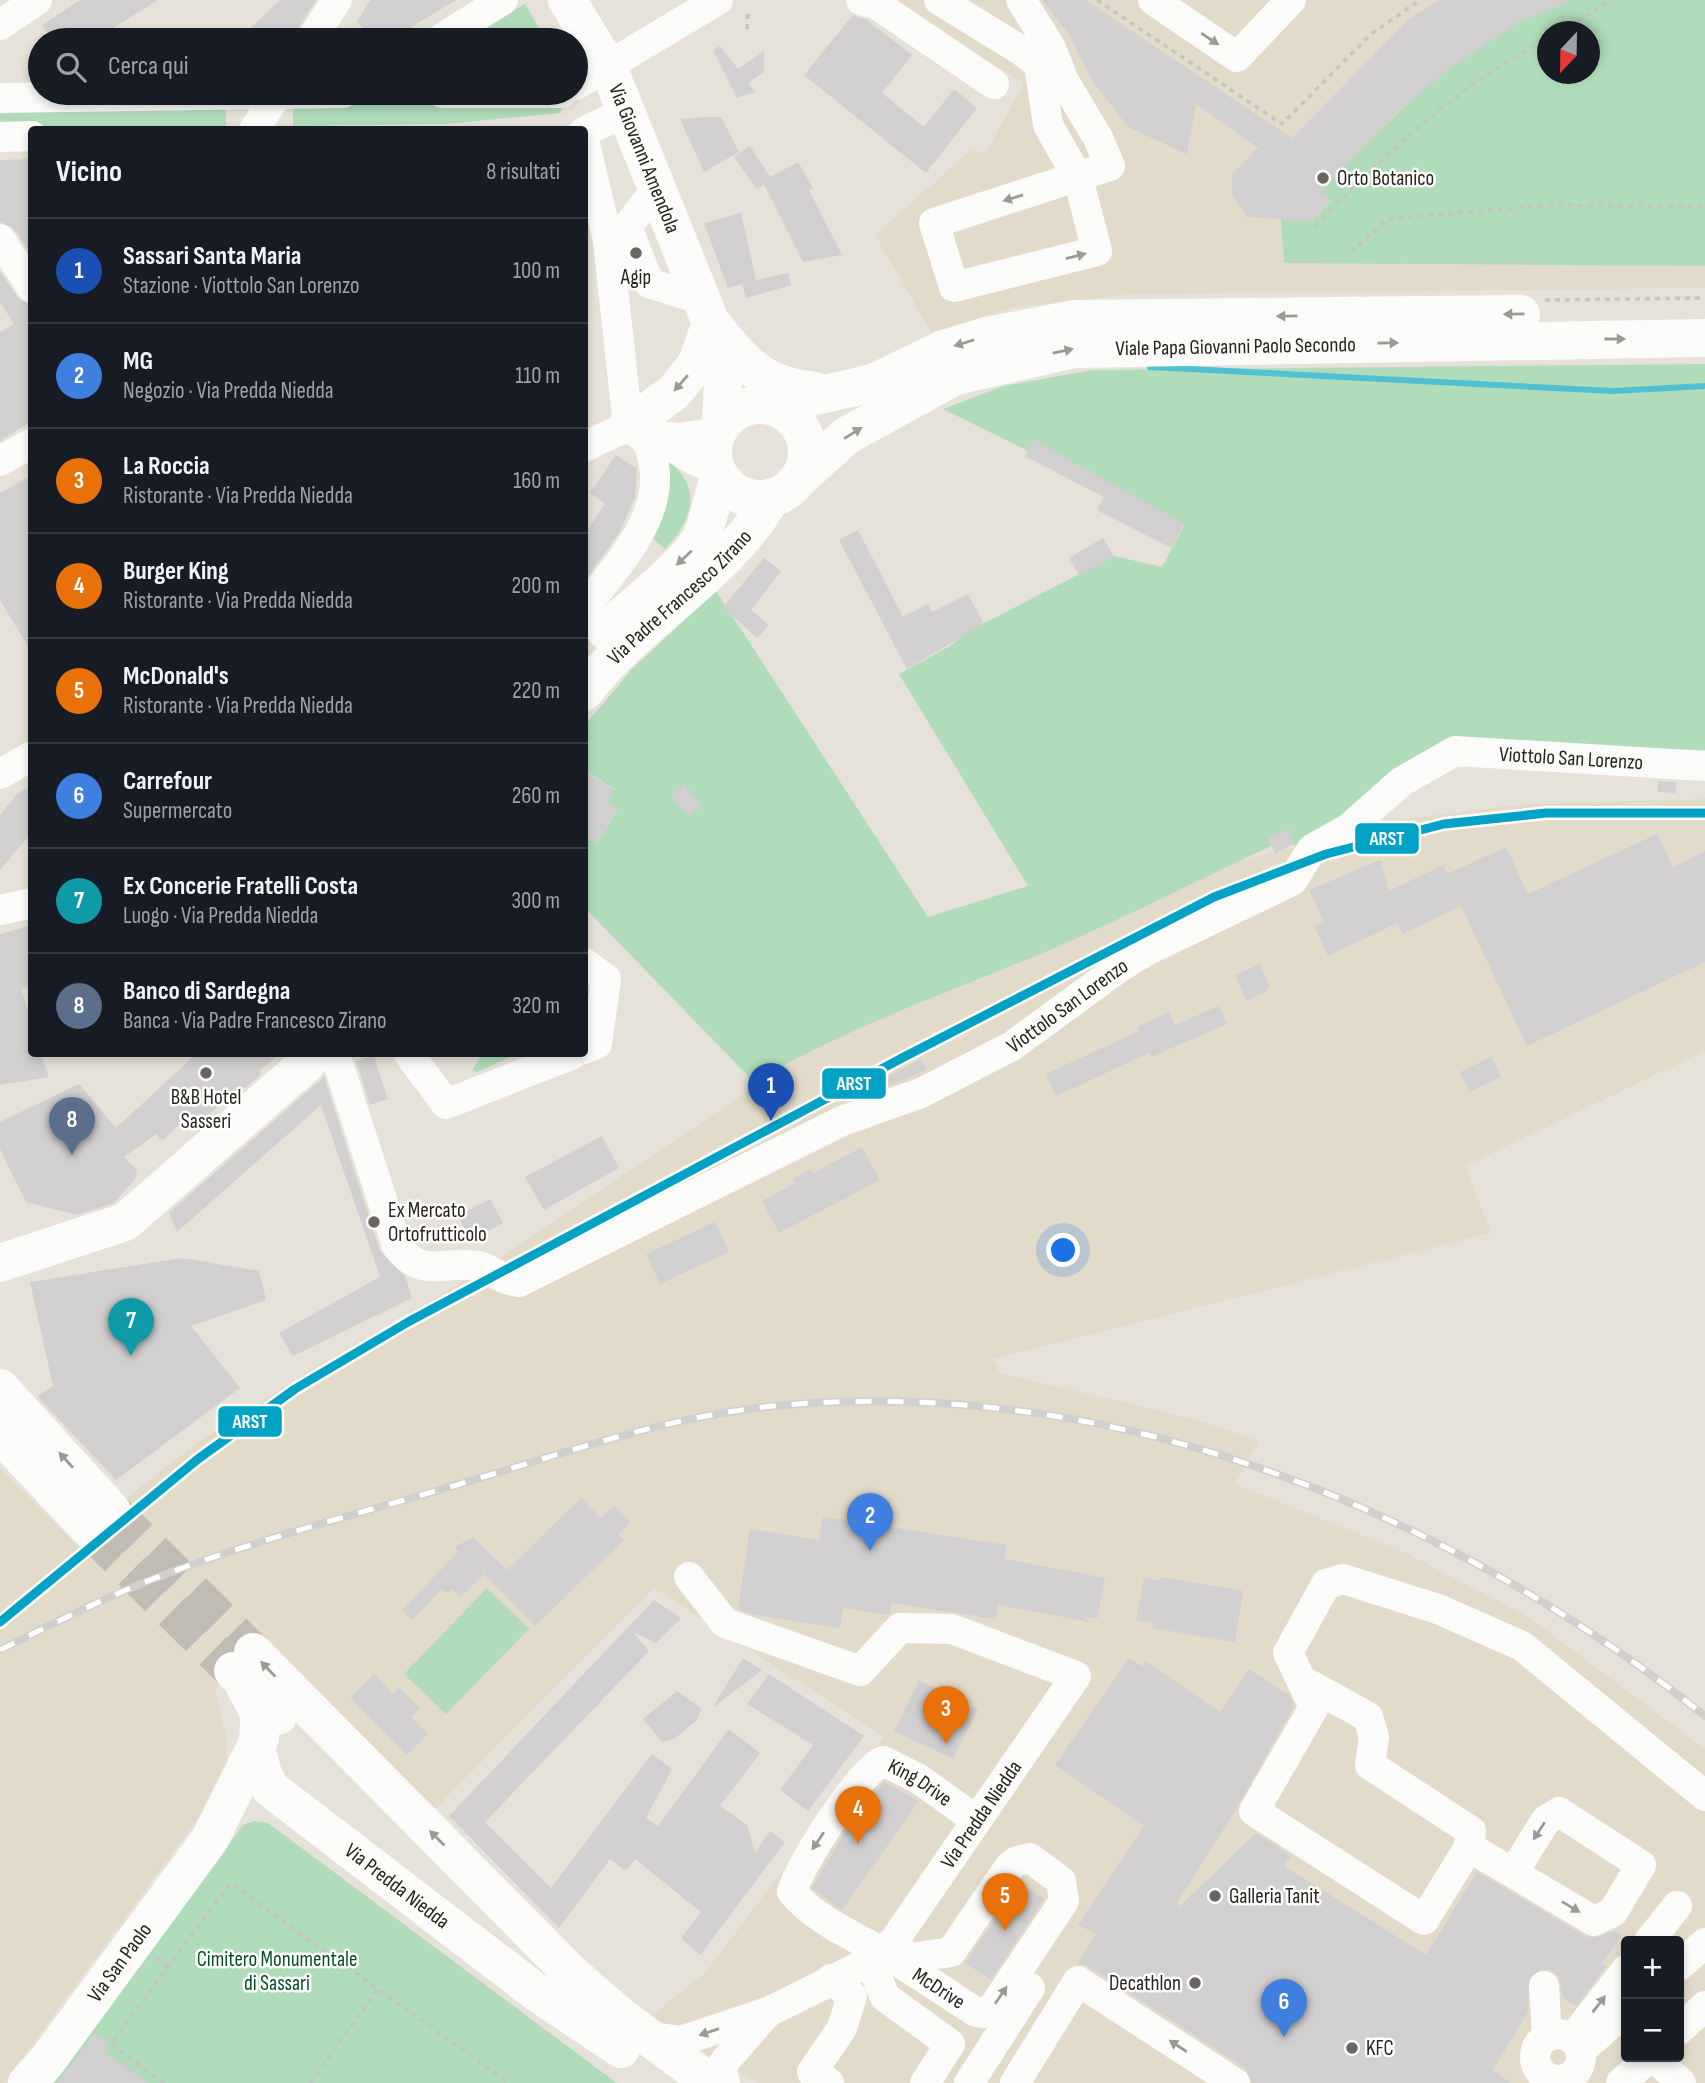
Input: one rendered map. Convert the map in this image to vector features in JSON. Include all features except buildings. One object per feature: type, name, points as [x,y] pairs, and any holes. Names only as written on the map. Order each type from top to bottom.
[{"type":"main road","name":"Via Giovanni Amendola","points":[[567,0],[584,28]]},
{"type":"main road","name":"Via Giovanni Amendola","points":[[588,34],[608,67],[627,111],[707,312],[723,379],[713,460]]},
{"type":"main road","name":"Via Giovanni Amendola","points":[[707,312],[734,351],[775,398]]},
{"type":"main road","points":[[642,431],[696,365],[707,312]]},
{"type":"main road","name":"Viale Papa Giovanni Paolo Secondo","points":[[775,398],[798,400],[873,383],[941,350],[1074,319],[1705,312]]},
{"type":"main road","name":"Viale Papa Giovanni Paolo Secondo","points":[[786,487],[846,436],[955,376],[1074,349],[1705,338]]},
{"type":"main road","points":[[775,398],[804,433],[807,463],[786,487],[742,496],[713,460],[732,413],[775,398]]},
{"type":"main road","name":"Via Padre Francesco Zirano","points":[[588,649],[693,549],[707,521],[713,460]]},
{"type":"main road","name":"Via Padre Francesco Zirano","points":[[588,688],[756,525],[786,487]]},
{"type":"main road","points":[[0,1263],[125,1222],[319,1057]]},
{"type":"main road","points":[[0,1388],[102,1521],[0,1434]]},
{"type":"main road","name":"Via Predda Niedda","points":[[635,2043],[542,1977],[268,1729],[242,1667],[319,1720],[571,1973],[635,2043],[666,2083]]},
{"type":"main road","points":[[268,1729],[293,1712],[319,1720]]},
{"type":"main road","name":"Via Predda Niedda","points":[[268,1729],[260,1765],[271,1789],[297,1810],[536,1992],[711,2083]]},
{"type":"main road","name":"Via San Paolo","points":[[36,2076],[209,1839],[268,1729]]},
{"type":"main road","name":"Via San Paolo","points":[[209,1839],[247,1804],[274,1802],[297,1810]]},
{"type":"street","points":[[0,25],[37,0]]},
{"type":"street","points":[[320,28],[337,0]]},
{"type":"street","points":[[458,28],[503,0]]},
{"type":"street","points":[[588,78],[718,0]]},
{"type":"street","points":[[861,0],[876,4],[994,85]]},
{"type":"street","points":[[939,0],[1022,51],[1039,65],[1048,125],[1078,178],[1097,251],[954,287],[934,223],[1078,178],[1110,166],[1098,138],[1064,81],[1051,48],[1021,0]]},
{"type":"street","points":[[1153,0],[1237,57],[1291,0]]},
{"type":"street","points":[[0,98],[28,98]]},
{"type":"street","points":[[238,126],[240,105]]},
{"type":"street","points":[[257,126],[270,105]]},
{"type":"street","points":[[588,130],[627,111]]},
{"type":"street","points":[[0,137],[28,136]]},
{"type":"street","points":[[588,151],[614,220],[649,284],[707,312]]},
{"type":"street","points":[[614,220],[658,187]]},
{"type":"street","points":[[588,603],[636,537],[652,505],[655,476],[650,449],[642,431],[614,300],[614,220]]},
{"type":"street","points":[[0,239],[28,282]]},
{"type":"street","points":[[614,300],[649,284]]},
{"type":"street","points":[[588,446],[642,431],[681,438],[713,460]]},
{"type":"street","points":[[0,461],[28,445]]},
{"type":"street","name":"Viottolo San Lorenzo","points":[[320,1057],[397,1246],[418,1264],[438,1268],[473,1266],[510,1282],[526,1280],[842,1121],[922,1093],[1012,1046],[1120,967],[1148,950],[1292,881],[1312,849],[1349,828],[1401,782],[1455,751],[1705,766]]},
{"type":"street","points":[[0,774],[28,758]]},
{"type":"street","points":[[0,910],[28,904]]},
{"type":"street","points":[[588,966],[606,979],[597,1044],[588,1047]]},
{"type":"street","points":[[418,1057],[446,1104],[565,1057]]},
{"type":"street","name":"Via Predda Niedda","points":[[635,2043],[681,2041],[768,2012],[881,1953],[1076,1676],[952,1629],[900,1628],[860,1671],[725,1623],[689,1577]]},
{"type":"street","points":[[1301,1680],[1368,1717],[1374,1737],[1370,1765],[1471,1831],[1469,1847],[1424,1920],[1254,1811],[1314,1707],[1301,1680],[1288,1653],[1326,1584],[1343,1579],[1438,1609],[1522,1646],[1705,1796]]},
{"type":"street","name":"King Drive","points":[[881,1953],[850,1937],[806,1908],[792,1892],[796,1873],[871,1766],[883,1761],[898,1766],[976,1820]]},
{"type":"street","points":[[1469,1847],[1513,1873]]},
{"type":"street","name":"McDrive","points":[[1030,1858],[1061,1881],[1065,1901],[992,2009],[983,2013],[881,1953],[911,1958],[951,1952],[1017,1861],[1030,1858]]},
{"type":"street","points":[[1653,1936],[1677,1906]]},
{"type":"street","points":[[1006,2083],[974,2075],[1059,1943]]},
{"type":"street","points":[[1684,1962],[1705,1943]]},
{"type":"street","points":[[881,1953],[885,1997],[950,2044],[925,2083]]},
{"type":"street","points":[[1573,2056],[1621,1978]]},
{"type":"street","points":[[829,2083],[812,2071],[842,2028],[852,1996],[831,1979]]},
{"type":"street","points":[[1015,2083],[1078,1981],[1235,2083]]},
{"type":"street","points":[[1544,1986],[1573,2056]]},
{"type":"street","points":[[1684,2025],[1705,2006]]},
{"type":"street","name":"Via Predda Niedda","points":[[724,2083],[721,2069],[725,2061],[768,2012]]},
{"type":"street","points":[[1573,2056],[1621,2015]]},
{"type":"street","points":[[1538,2078],[1535,2054],[1541,2041],[1573,2056]]},
{"type":"street","points":[[1621,2083],[1646,2062]]},
{"type":"street","points":[[1658,2062],[1681,2083]]},
{"type":"path","points":[[1578,21],[1612,0]]},
{"type":"path","points":[[747,29],[748,9]]},
{"type":"path","points":[[1315,226],[1373,164],[1446,103],[1537,44]]},
{"type":"path","points":[[1351,252],[1388,219],[1550,205],[1705,206]]},
{"type":"path","points":[[164,2083],[111,2044],[230,1884],[380,1988],[509,2083]]},
{"type":"path","points":[[310,2083],[380,1988]]},
{"type":"shaded area","name":"Orto Botanico","points":[[889,0],[1705,0],[1705,288],[1134,294],[1015,307],[932,333],[875,235],[973,148],[985,155],[1024,83]]},
{"type":"shaded area","points":[[1705,799],[1705,1051],[1465,1166],[1491,1233],[992,1359],[1000,1373],[1198,1420],[1259,1441],[1235,1484],[1404,1552],[1527,1616],[1705,1749],[1705,2083],[759,2083],[646,2020],[705,1973],[884,1737],[654,1588],[431,1813],[262,1644],[215,1688],[226,1736],[227,1764],[211,1800],[4,2083],[0,2083],[0,1468],[77,1545],[124,1500],[193,1446],[307,1372],[471,1277],[803,1054],[922,1000],[1047,951],[1239,861],[1403,819],[1526,804]]},
{"type":"green space","points":[[1572,0],[1705,0],[1705,266],[1284,263],[1281,219],[1312,221],[1332,200],[1320,192],[1388,122],[1462,58],[1531,17]]},
{"type":"green space","points":[[525,4],[539,28],[480,28]]},
{"type":"green space","points":[[226,105],[226,126],[0,127],[0,106]]},
{"type":"green space","points":[[293,105],[563,106],[560,113],[447,124],[293,126]]},
{"type":"green space","points":[[1705,364],[1705,750],[1454,742],[1349,828],[1295,846],[1289,830],[1269,837],[1271,846],[1130,914],[861,1028],[754,1082],[588,911],[588,838],[597,843],[617,810],[607,803],[615,789],[588,773],[588,721],[633,668],[716,591],[928,917],[1028,886],[899,674],[950,646],[969,631],[1114,556],[1162,567],[1184,525],[1034,440],[1028,451],[943,409],[1004,386],[1093,370]]},
{"type":"green space","points":[[657,453],[682,474],[690,498],[684,523],[665,549],[648,534]]},
{"type":"green space","points":[[480,1057],[510,1057],[478,1072],[472,1071]]},
{"type":"green space","points":[[487,1588],[529,1629],[446,1714],[404,1674]]},
{"type":"green space","name":"Cimitero Monumentale di Sassari","points":[[254,1821],[268,1823],[617,2083],[54,2083],[243,1825]]},
{"type":"waterway","points":[[1150,367],[1613,391],[1705,386]]},
{"type":"tunnel","points":[[112,1511],[253,1652]]},
{"type":"tunnel","points":[[91,1531],[233,1671]]},
{"type":"railway","points":[[0,1650],[124,1591],[200,1562],[305,1528],[608,1440],[732,1411],[774,1406],[900,1402],[1025,1412],[1148,1435],[1268,1471],[1385,1518],[1497,1575],[1604,1642],[1705,1716]]},
{"type":"transit line","name":"ARST","points":[[0,1622],[198,1459],[295,1389],[408,1322],[902,1058],[1214,897],[1326,854],[1444,824],[1546,813],[1705,813]]},
{"type":"place","name":"Orto Botanico","points":[[1323,178]]},
{"type":"place","name":"Agip","points":[[636,253]]},
{"type":"place","name":"B&B Hotel Sasseri","points":[[206,1073]]},
{"type":"place","name":"Sassari Santa Maria","points":[[771,1121]]},
{"type":"place","name":"Banco di Sardegna","points":[[72,1155]]},
{"type":"place","name":"Ex Mercato Ortofrutticolo","points":[[374,1222]]},
{"type":"place","name":"Ex Concerie Fratelli Costa","points":[[131,1356]]},
{"type":"place","name":"MG","points":[[870,1551]]},
{"type":"place","name":"La Roccia","points":[[946,1744]]},
{"type":"place","name":"Burger King","points":[[858,1844]]},
{"type":"place","name":"Galleria Tanit","points":[[1215,1896]]},
{"type":"place","name":"McDonald's","points":[[1005,1931]]},
{"type":"place","name":"Decathlon","points":[[1195,1983]]},
{"type":"place","name":"Carrefour","points":[[1284,2037]]},
{"type":"place","name":"KFC","points":[[1352,2048]]}]
